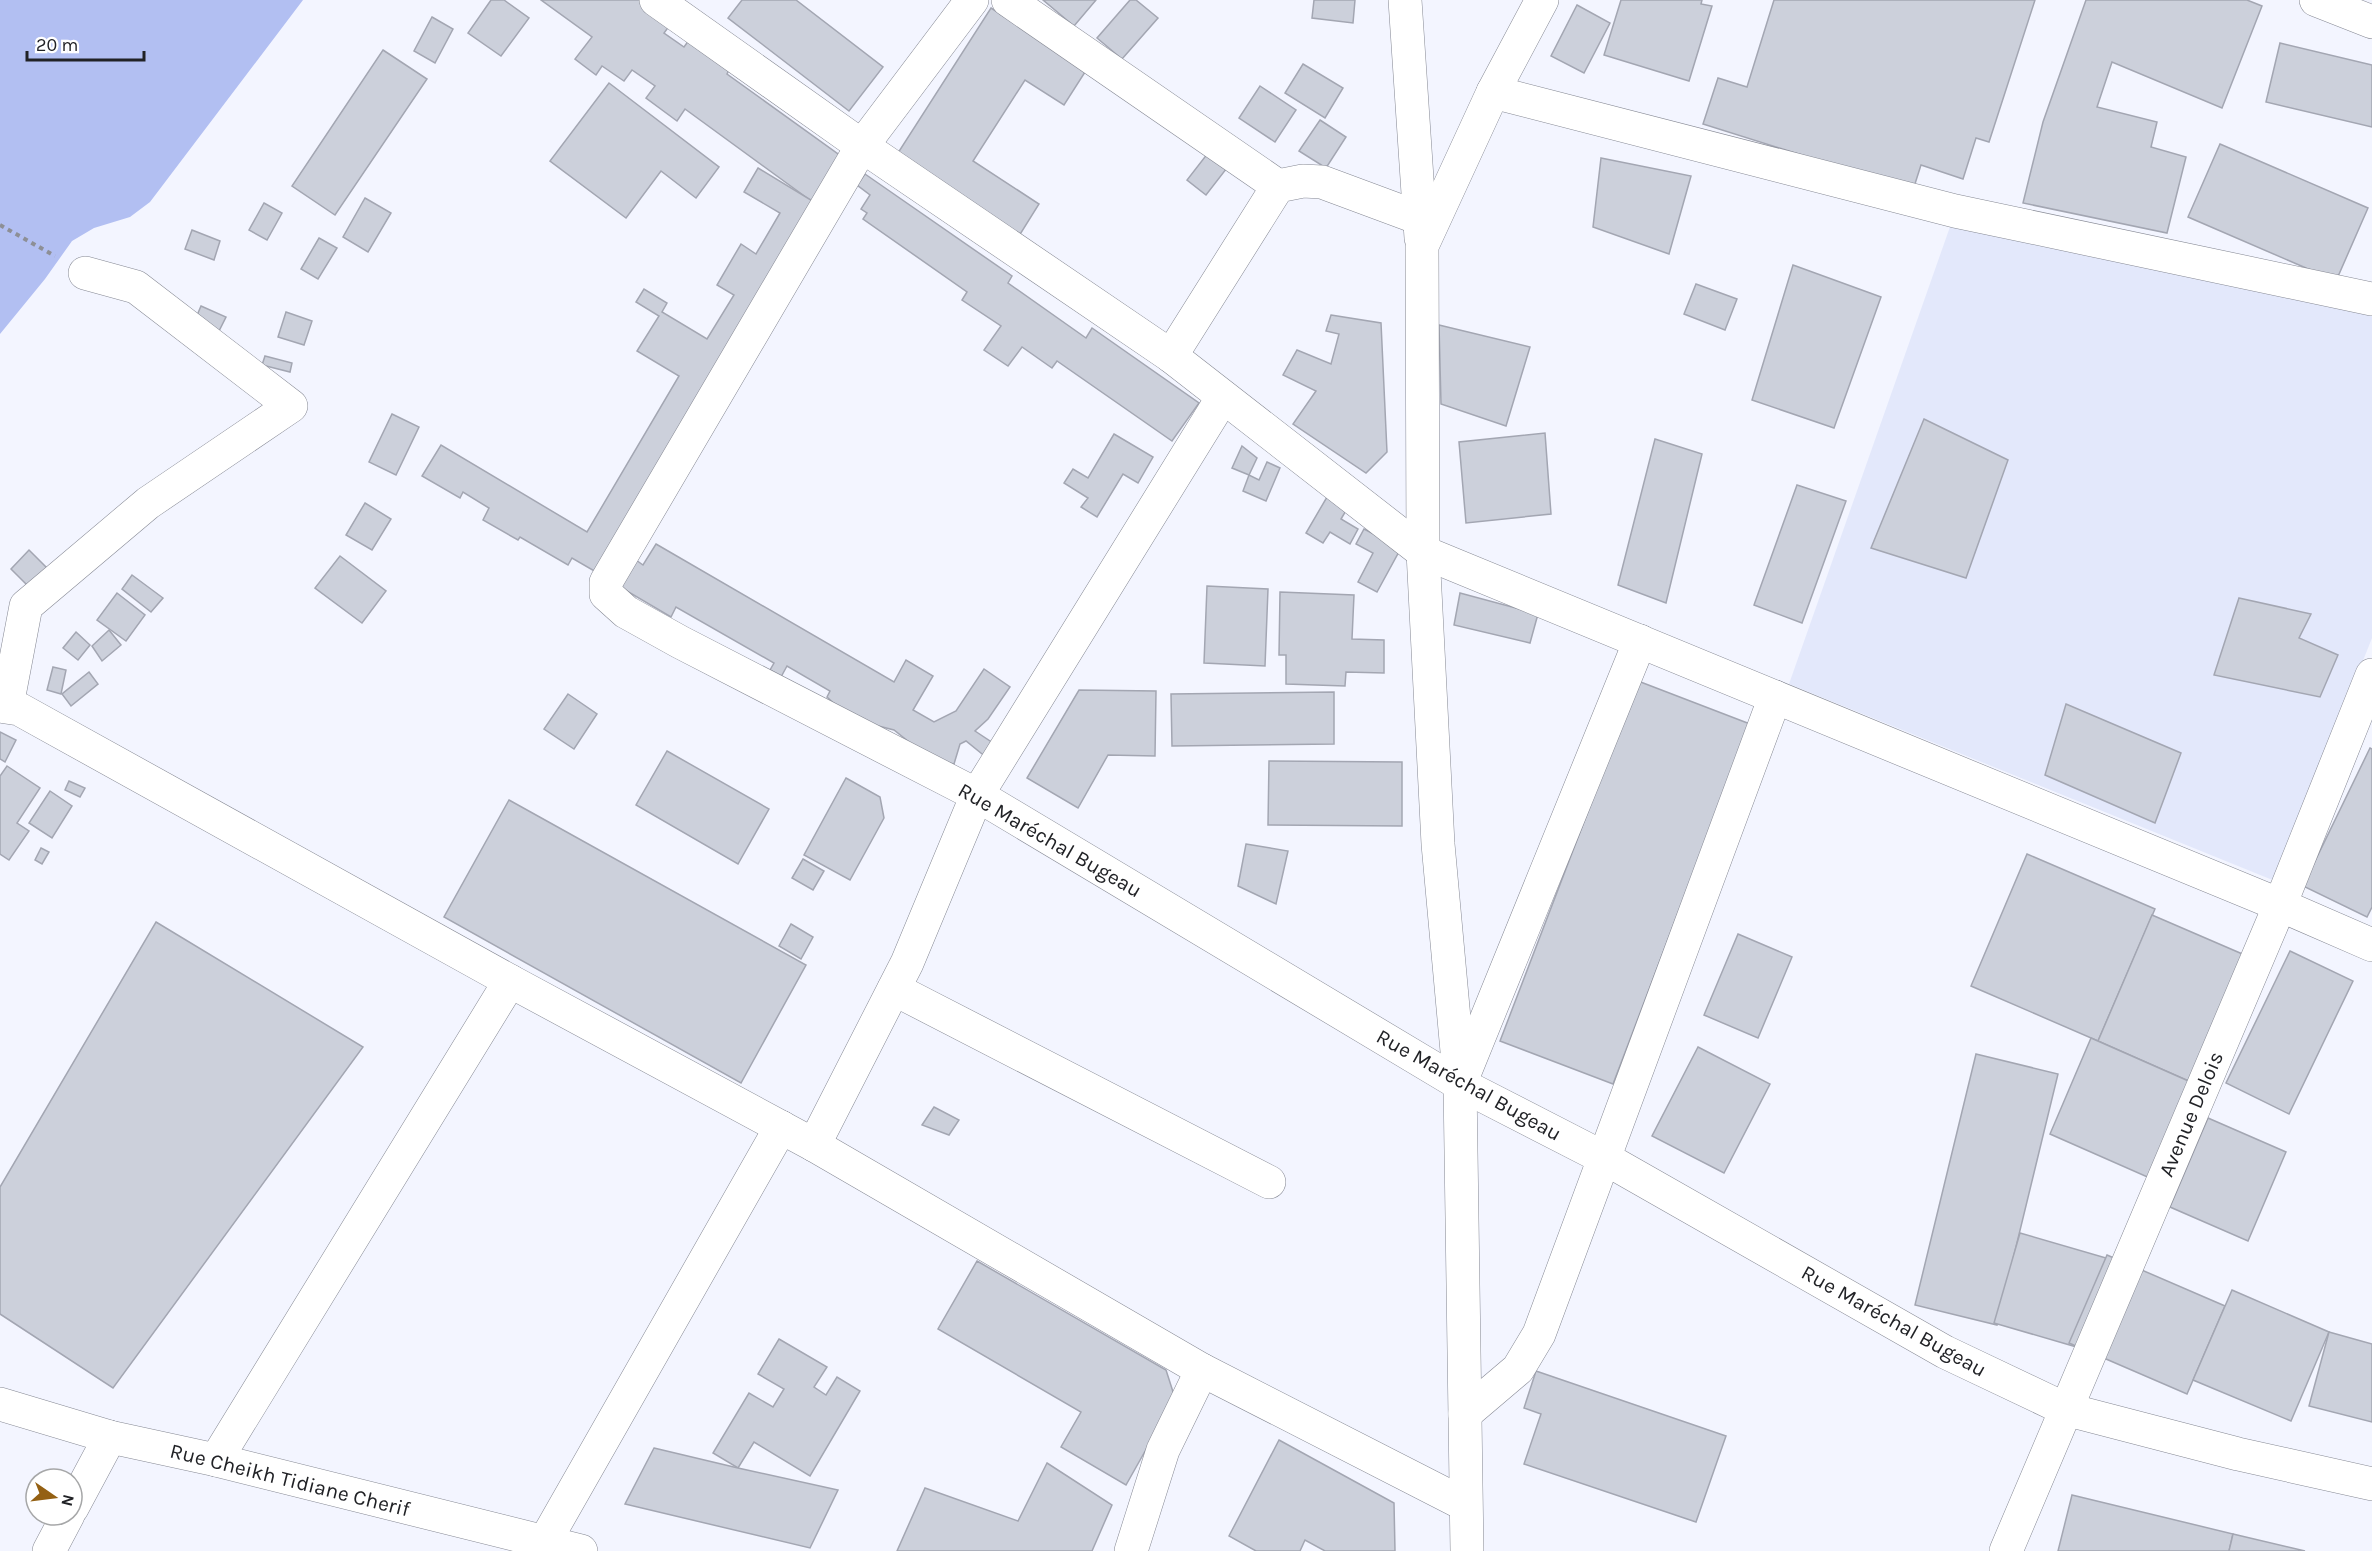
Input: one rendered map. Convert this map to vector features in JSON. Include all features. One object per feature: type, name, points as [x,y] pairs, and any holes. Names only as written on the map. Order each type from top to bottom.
[{"type":"street","points":[[656,0],[862,146],[1171,356],[1423,552],[2372,945]]},
{"type":"street","points":[[862,146],[972,0]]},
{"type":"street","points":[[1008,0],[1278,186],[1303,181],[1322,182],[1421,232]]},
{"type":"street","points":[[1405,0],[1421,232],[1423,552],[1438,844],[1460,1084],[1465,1414],[1464,1504],[1467,1551]]},
{"type":"street","points":[[1421,232],[1542,0]]},
{"type":"street","points":[[2316,0],[2372,22]]},
{"type":"street","points":[[1493,92],[1955,211],[2372,299]]},
{"type":"street","name":"Rue Maréchal Bugeau","points":[[862,146],[606,582],[606,594],[626,612],[977,795],[1460,1084],[1606,1159],[1945,1352],[2065,1409],[2238,1454],[2372,1484]]},
{"type":"street","points":[[1171,356],[1278,186]]},
{"type":"street","points":[[85,273],[136,287],[291,406],[148,503],[26,606],[3,706],[19,708],[510,981],[814,1145],[1202,1370],[1464,1504]]},
{"type":"street","points":[[814,1145],[894,990],[977,795],[1223,397]]},
{"type":"street","points":[[1460,1084],[1640,641]]},
{"type":"street","name":"Avenue Delois","points":[[2006,1551],[2280,905],[2372,675]]},
{"type":"street","points":[[1465,1414],[1518,1369],[1539,1334],[1606,1159],[1775,697]]},
{"type":"street","points":[[216,1460],[510,981]]},
{"type":"street","points":[[894,990],[1269,1182]]},
{"type":"street","points":[[539,1547],[781,1127]]},
{"type":"street","points":[[1131,1551],[1163,1449],[1202,1370]]},
{"type":"street","name":"Rue Cheikh Tidiane Cherif","points":[[0,1404],[110,1437],[216,1460],[539,1547],[581,1551]]},
{"type":"street","points":[[84,1486],[110,1437]]},
{"type":"street","points":[[49,1551],[62,1527]]},
{"type":"path","points":[[0,225],[85,273]]},
{"type":"shaded area","points":[[1951,224],[2372,310],[2372,638],[2275,881],[1789,684]]},
{"type":"water","points":[[0,0],[303,0],[150,202],[130,217],[94,228],[72,241],[45,279],[0,334]]},
{"type":"building","points":[[491,0],[504,0],[529,18],[501,56],[468,33]]},
{"type":"building","points":[[541,0],[645,0],[673,21],[664,33],[684,47],[689,40],[729,70],[727,74],[845,159],[814,203],[685,109],[677,121],[646,98],[655,86],[632,70],[624,81],[602,66],[596,75],[575,59],[592,37]]},
{"type":"building","points":[[742,0],[796,0],[883,67],[849,111],[728,18]]},
{"type":"building","points":[[1043,0],[1096,0],[1074,26]]},
{"type":"building","points":[[1130,0],[1136,0],[1158,18],[1122,59],[1097,38]]},
{"type":"building","points":[[1314,0],[1355,0],[1353,23],[1312,18]]},
{"type":"building","points":[[1621,0],[1702,0],[1701,4],[1712,6],[1689,81],[1604,55]]},
{"type":"building","points":[[1774,0],[2035,0],[1989,142],[1976,138],[1963,179],[1921,165],[1913,190],[1703,124],[1718,78],[1747,87]]},
{"type":"building","points":[[2086,0],[2247,0],[2262,6],[2222,108],[2112,62],[2097,107],[2157,122],[2151,147],[2186,157],[2167,233],[2023,203],[2043,122]]},
{"type":"building","points":[[1577,5],[1610,23],[1584,73],[1551,56]]},
{"type":"building","points":[[991,8],[1087,69],[1064,105],[1025,80],[973,161],[1039,204],[1019,236],[896,156]]},
{"type":"building","points":[[432,17],[453,29],[435,63],[414,51]]},
{"type":"building","points":[[2280,43],[2372,65],[2372,127],[2266,102]]},
{"type":"building","points":[[383,50],[427,79],[335,215],[292,186]]},
{"type":"building","points":[[1303,64],[1343,88],[1325,118],[1285,93]]},
{"type":"building","points":[[609,83],[719,167],[696,198],[661,171],[626,218],[550,161]]},
{"type":"building","points":[[1260,86],[1296,110],[1275,142],[1239,118]]},
{"type":"building","points":[[1320,120],[1346,137],[1326,168],[1299,151]]},
{"type":"building","points":[[2220,144],[2368,208],[2336,281],[2188,217]]},
{"type":"building","points":[[1208,153],[1227,168],[1206,195],[1187,180]]},
{"type":"building","points":[[1601,158],[1691,176],[1669,254],[1593,227]]},
{"type":"building","points":[[758,168],[829,211],[596,572],[572,558],[568,565],[520,537],[518,540],[483,520],[489,508],[463,492],[460,498],[422,476],[441,445],[587,532],[679,376],[637,351],[659,316],[636,302],[644,289],[667,303],[662,312],[707,339],[734,295],[717,285],[741,244],[756,254],[780,213],[744,192]]},
{"type":"building","points":[[865,174],[1012,276],[1008,283],[1086,338],[1092,328],[1199,403],[1172,441],[1057,361],[1052,368],[1022,347],[1008,366],[984,350],[1001,326],[962,300],[967,292],[863,219],[867,213],[861,209],[870,195],[857,185]]},
{"type":"building","points":[[365,198],[391,213],[368,252],[343,237]]},
{"type":"building","points":[[264,203],[282,213],[267,240],[249,230]]},
{"type":"building","points":[[192,230],[220,241],[214,260],[185,249]]},
{"type":"building","points":[[319,238],[337,248],[318,279],[301,269]]},
{"type":"building","points":[[1793,265],[1881,297],[1834,428],[1752,400]]},
{"type":"building","points":[[1696,284],[1737,299],[1725,330],[1684,314]]},
{"type":"building","points":[[201,306],[226,317],[219,331],[195,320]]},
{"type":"building","points":[[286,312],[312,321],[304,345],[278,337]]},
{"type":"building","points":[[1331,315],[1381,323],[1387,452],[1366,473],[1293,424],[1316,391],[1283,375],[1297,350],[1331,364],[1339,334],[1326,331]]},
{"type":"building","points":[[1439,325],[1530,347],[1506,426],[1441,404]]},
{"type":"building","points":[[265,356],[292,363],[290,372],[262,365]]},
{"type":"building","points":[[392,414],[419,427],[396,475],[369,462]]},
{"type":"building","points":[[1924,419],[2008,460],[1966,578],[1871,548]]},
{"type":"building","points":[[1545,433],[1551,514],[1466,523],[1459,442]]},
{"type":"building","points":[[1114,434],[1153,457],[1138,483],[1123,474],[1097,517],[1081,507],[1088,498],[1064,483],[1073,469],[1088,478]]},
{"type":"building","points":[[1655,439],[1702,454],[1666,603],[1618,585]]},
{"type":"building","points":[[1242,446],[1257,458],[1249,475],[1232,468]]},
{"type":"building","points":[[1267,462],[1280,468],[1266,501],[1243,491],[1249,475],[1259,480]]},
{"type":"building","points":[[1797,485],[1846,501],[1802,623],[1754,605]]},
{"type":"building","points":[[1327,497],[1347,509],[1341,519],[1358,529],[1350,544],[1330,532],[1323,543],[1306,533]]},
{"type":"building","points":[[365,503],[391,519],[372,550],[346,535]]},
{"type":"building","points":[[1364,529],[1401,548],[1377,592],[1358,582],[1373,553],[1356,544]]},
{"type":"building","points":[[656,544],[894,682],[906,660],[933,676],[913,710],[934,722],[956,711],[984,669],[1010,687],[988,719],[975,731],[996,745],[987,758],[966,741],[960,744],[954,764],[929,758],[894,730],[851,719],[827,697],[830,691],[787,666],[781,677],[770,670],[774,663],[676,607],[671,617],[620,587],[636,560],[643,565]]},
{"type":"building","points":[[29,550],[47,568],[29,587],[11,569]]},
{"type":"building","points":[[340,556],[386,591],[362,623],[315,588]]},
{"type":"building","points":[[132,575],[163,598],[151,612],[122,589]]},
{"type":"building","points":[[1207,586],[1268,589],[1265,666],[1204,663]]},
{"type":"building","points":[[1280,592],[1354,595],[1352,639],[1384,640],[1384,673],[1346,672],[1345,686],[1286,684],[1286,655],[1279,655]]},
{"type":"building","points":[[117,593],[145,615],[126,641],[97,620]]},
{"type":"building","points":[[1460,593],[1538,614],[1530,643],[1454,625]]},
{"type":"building","points":[[2239,598],[2311,614],[2299,638],[2338,655],[2320,697],[2214,675]]},
{"type":"building","points":[[109,630],[121,645],[102,661],[92,646]]},
{"type":"building","points":[[76,632],[90,645],[78,660],[63,648]]},
{"type":"building","points":[[53,667],[66,670],[61,694],[47,690]]},
{"type":"building","points":[[89,672],[98,684],[71,706],[62,694]]},
{"type":"building","points":[[1638,681],[1750,724],[1613,1084],[1500,1041]]},
{"type":"building","points":[[1079,690],[1156,691],[1155,756],[1108,755],[1078,808],[1027,778]]},
{"type":"building","points":[[1334,692],[1334,744],[1172,746],[1171,694]]},
{"type":"building","points":[[568,694],[597,714],[574,749],[544,729]]},
{"type":"building","points":[[2066,704],[2181,753],[2155,823],[2045,775]]},
{"type":"building","points":[[0,732],[16,740],[5,762],[0,759]]},
{"type":"building","points":[[2370,748],[2372,749],[2372,907],[2367,917],[2303,886]]},
{"type":"building","points":[[667,751],[769,809],[738,864],[636,805]]},
{"type":"building","points":[[1269,761],[1402,762],[1402,826],[1268,825]]},
{"type":"building","points":[[7,766],[40,788],[17,823],[29,831],[9,860],[0,854],[0,776]]},
{"type":"building","points":[[846,778],[880,797],[884,818],[850,880],[804,855]]},
{"type":"building","points":[[69,781],[85,788],[80,797],[65,790]]},
{"type":"building","points":[[50,791],[72,806],[52,838],[29,823]]},
{"type":"building","points":[[509,800],[806,965],[741,1083],[444,917]]},
{"type":"building","points":[[1246,844],[1288,851],[1276,904],[1238,886]]},
{"type":"building","points":[[41,848],[49,852],[42,864],[35,860]]},
{"type":"building","points":[[2027,854],[2155,909],[2098,1041],[1971,986]]},
{"type":"building","points":[[803,859],[824,871],[813,890],[792,878]]},
{"type":"building","points":[[2152,915],[2247,956],[2193,1083],[2098,1041]]},
{"type":"building","points":[[156,922],[363,1047],[113,1388],[0,1314],[0,1187]]},
{"type":"building","points":[[791,924],[813,937],[801,959],[779,946]]},
{"type":"building","points":[[1738,934],[1792,957],[1758,1038],[1704,1015]]},
{"type":"building","points":[[2290,951],[2353,981],[2289,1114],[2226,1083]]},
{"type":"building","points":[[2091,1038],[2193,1083],[2152,1179],[2050,1134]]},
{"type":"building","points":[[1698,1047],[1770,1084],[1724,1173],[1652,1136]]},
{"type":"building","points":[[1976,1054],[2058,1074],[1997,1325],[1915,1305]]},
{"type":"building","points":[[934,1107],[959,1120],[949,1135],[922,1125]]},
{"type":"building","points":[[2208,1118],[2286,1152],[2248,1241],[2170,1207]]},
{"type":"building","points":[[2020,1233],[2106,1258],[2080,1348],[1994,1323]]},
{"type":"building","points":[[2107,1255],[2225,1306],[2187,1394],[2069,1343]]},
{"type":"building","points":[[977,1261],[1166,1370],[1175,1398],[1126,1485],[1061,1447],[1081,1412],[938,1329]]},
{"type":"building","points":[[2232,1290],[2329,1332],[2291,1421],[2193,1380]]},
{"type":"building","points":[[2329,1332],[2372,1344],[2372,1422],[2309,1406]]},
{"type":"building","points":[[779,1339],[827,1367],[814,1387],[826,1395],[837,1377],[860,1391],[810,1476],[754,1442],[738,1468],[713,1453],[749,1393],[773,1407],[784,1389],[758,1374]]},
{"type":"building","points":[[1536,1371],[1726,1436],[1696,1522],[1524,1464],[1541,1414],[1524,1408]]},
{"type":"building","points":[[1279,1440],[1394,1503],[1395,1551],[1325,1551],[1305,1540],[1300,1551],[1256,1551],[1229,1536]]},
{"type":"building","points":[[654,1448],[838,1490],[810,1548],[625,1504]]},
{"type":"building","points":[[1047,1463],[1112,1505],[1092,1551],[897,1551],[925,1488],[1018,1521]]},
{"type":"building","points":[[2072,1495],[2233,1534],[2229,1551],[2058,1551]]},
{"type":"building","points":[[2233,1534],[2305,1551],[2229,1551]]}]
